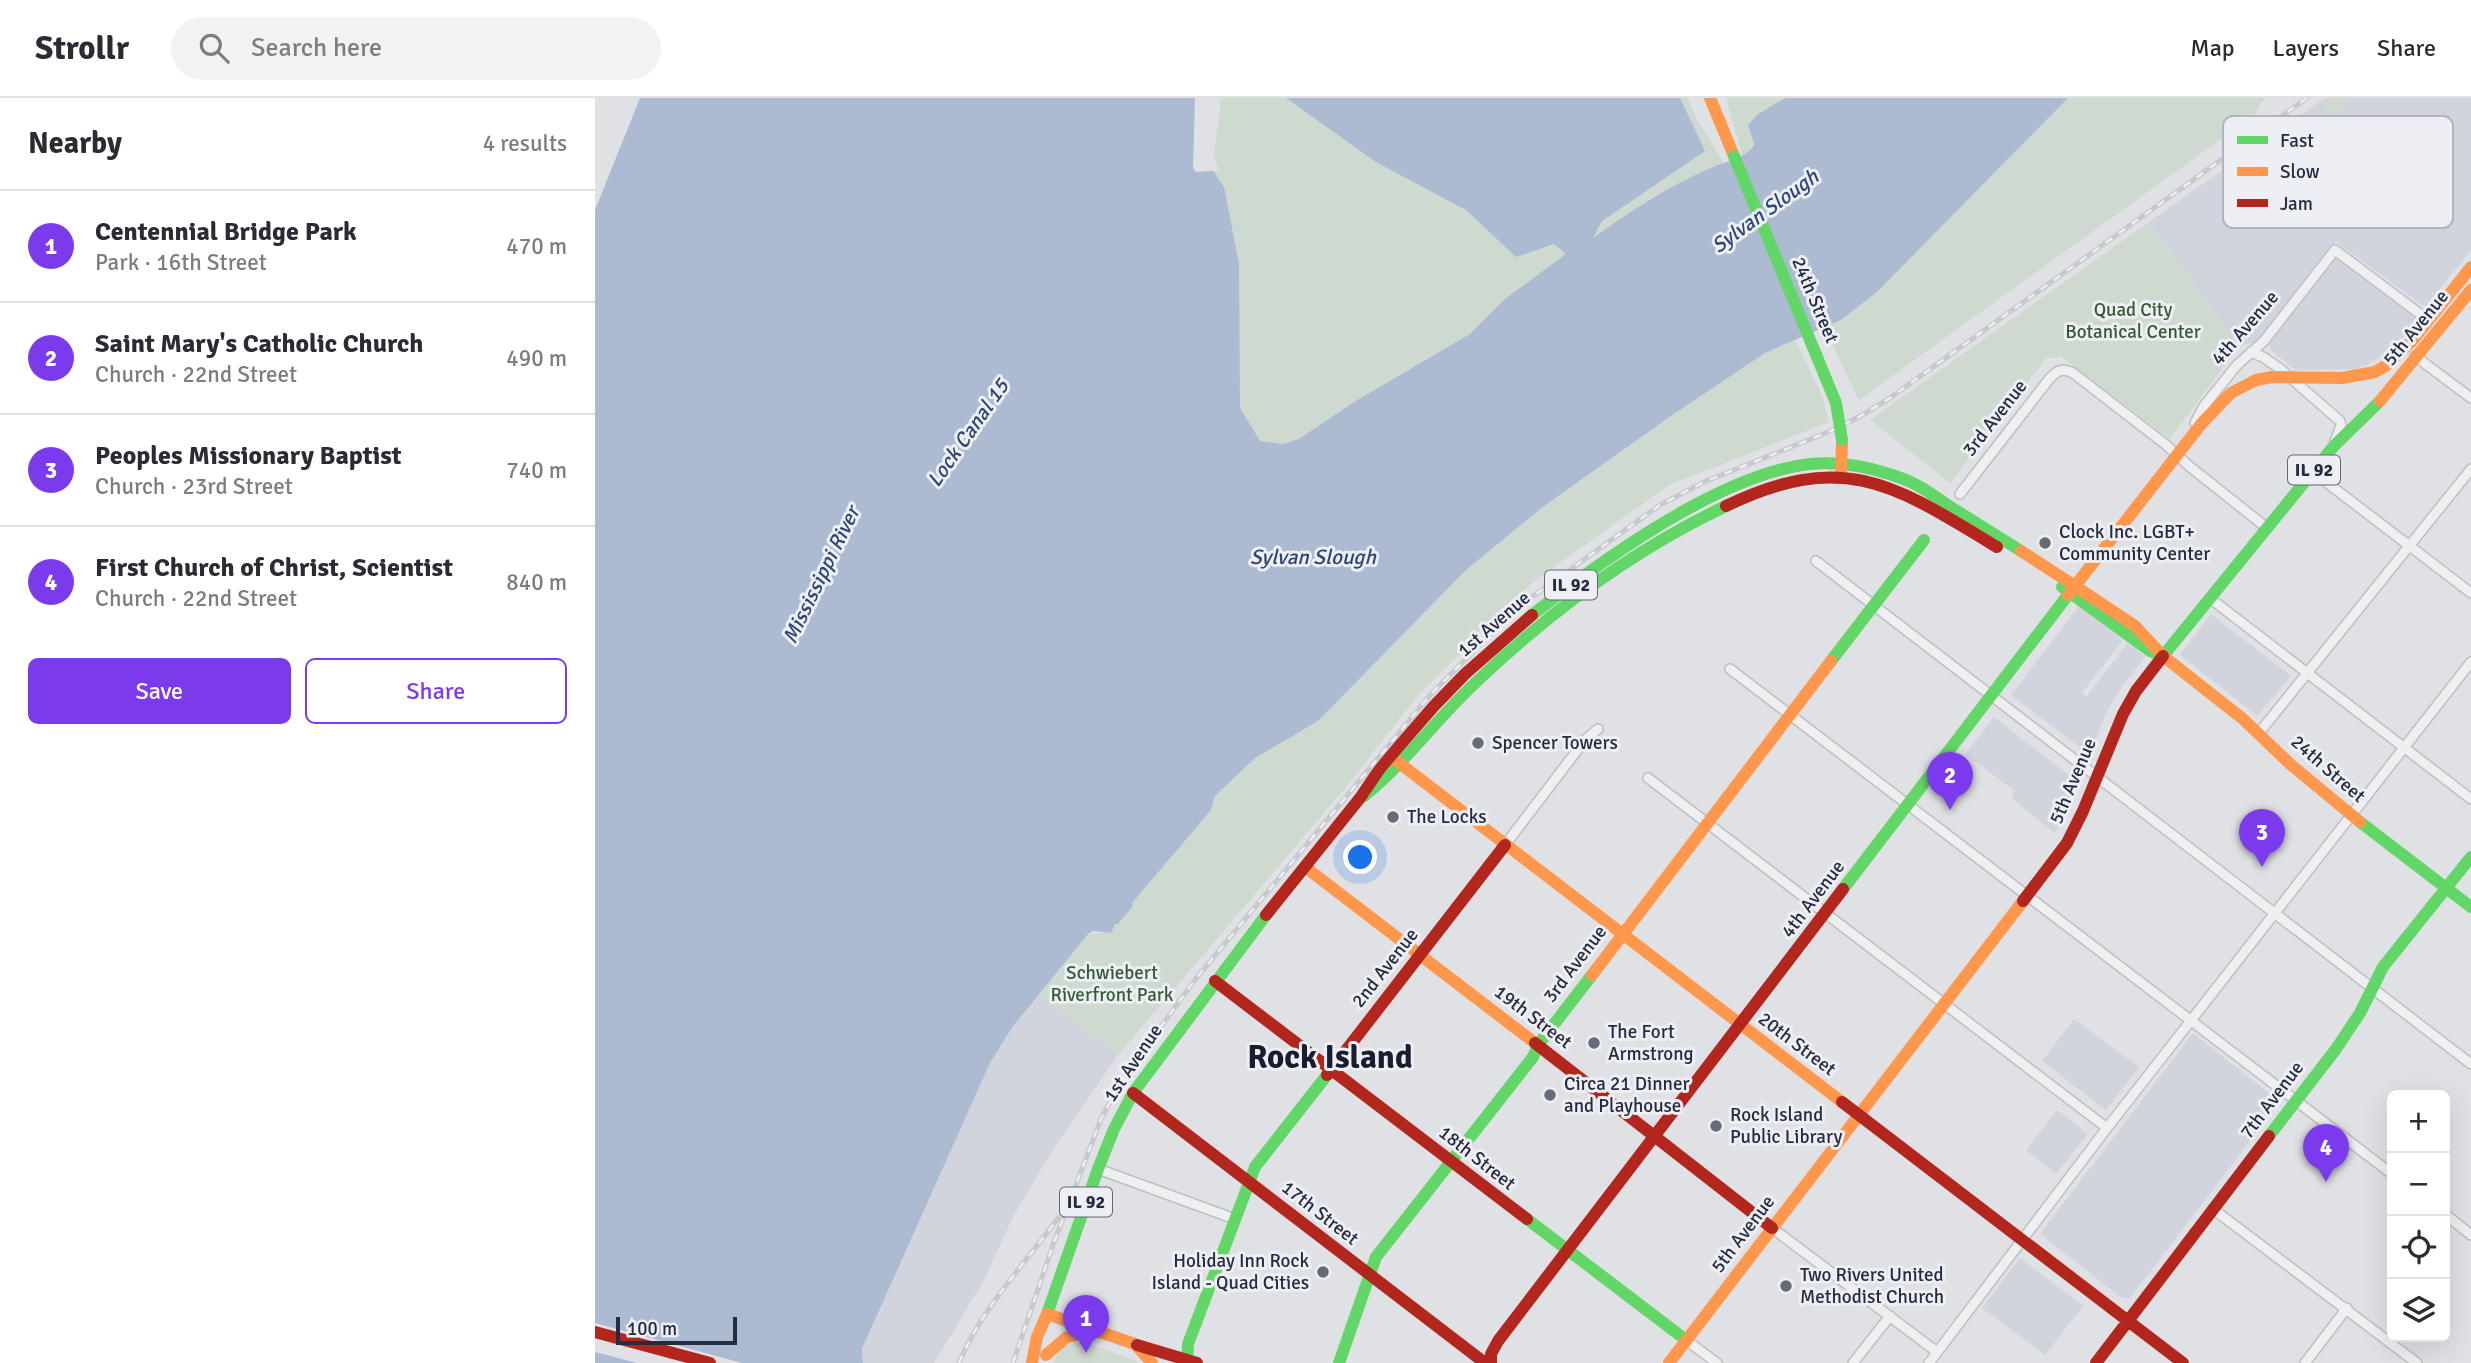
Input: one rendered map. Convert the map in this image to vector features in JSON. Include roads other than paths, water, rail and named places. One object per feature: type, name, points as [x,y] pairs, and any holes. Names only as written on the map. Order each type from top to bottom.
[{"type":"main road","name":"24th Street","points":[[1710,98],[1823,368],[1839,413],[1841,470],[1861,465],[1912,482],[2073,589],[2150,651],[2163,656],[2259,733],[2290,764],[2350,815],[2471,907]]},
{"type":"main road","name":"5th Avenue","points":[[2174,457],[2219,402],[2243,385],[2272,376],[2361,376],[2388,364],[2405,348],[2471,267]]},
{"type":"main road","name":"5th Avenue","points":[[1669,1363],[2077,827],[2129,702],[2163,656],[2333,447],[2380,402],[2471,289]]},
{"type":"main road","name":"4th Avenue","points":[[1488,1363],[1498,1341],[2174,457]]},
{"type":"main road","name":"1st Avenue","points":[[1032,1363],[1037,1337],[1098,1169],[1114,1129],[1133,1093],[1215,981],[1360,798],[1369,779],[1394,760],[1451,689],[1495,647],[1569,587],[1636,541],[1700,504],[1758,476],[1794,466],[1841,470]]},
{"type":"main road","name":"3rd Avenue","points":[[1339,1363],[1376,1257],[1533,1057],[1538,1045],[1621,935],[1924,540]]},
{"type":"main road","name":"20th Street","points":[[1394,760],[2183,1363]]},
{"type":"main road","name":"2nd Avenue","points":[[1191,1362],[1188,1344],[1255,1167],[1505,845]]},
{"type":"main road","name":"7th Avenue","points":[[2096,1363],[2349,1030],[2383,967],[2471,857]]},
{"type":"main road","name":"19th Street","points":[[1305,867],[1772,1228]]},
{"type":"main road","name":"18th Street","points":[[1215,981],[1686,1340]]},
{"type":"main road","name":"17th Street","points":[[1133,1093],[1488,1363]]},
{"type":"main road","name":"1st Avenue","points":[[1045,1359],[1049,1339],[1047,1314]]},
{"type":"main road","points":[[1047,1314],[1191,1362]]},
{"type":"main road","points":[[1045,1359],[1067,1337],[1096,1331]]},
{"type":"main road","points":[[595,1332],[711,1363]]},
{"type":"main road","points":[[595,1343],[667,1363]]},
{"type":"main road","points":[[1135,1344],[1152,1363]]},
{"type":"street","name":"4th Avenue","points":[[2190,437],[2204,407],[2237,365],[2264,341],[2335,250],[2428,320]]},
{"type":"street","points":[[2405,348],[2471,398]]},
{"type":"street","points":[[2251,352],[2263,357],[2290,377],[2340,421],[2341,426],[2333,447]]},
{"type":"street","name":"3rd Avenue","points":[[1960,494],[2059,370],[2073,373],[2174,457]]},
{"type":"street","points":[[2174,457],[2267,528]]},
{"type":"street","points":[[2259,733],[2471,469]]},
{"type":"street","points":[[2313,472],[2471,593]]},
{"type":"street","points":[[1816,561],[2471,1065]]},
{"type":"street","points":[[2211,599],[2471,799]]},
{"type":"street","points":[[1929,1363],[2273,913],[2471,662]]},
{"type":"street","points":[[1730,669],[2387,1170]]},
{"type":"street","name":"2nd Avenue","points":[[1505,845],[1585,740],[1598,729]]},
{"type":"street","points":[[1648,778],[2107,1128]]},
{"type":"street","points":[[1098,1169],[1235,1219]]},
{"type":"street","points":[[2213,1209],[2417,1363]]},
{"type":"street","points":[[2447,1216],[2471,1235]]},
{"type":"street","name":"19th Street","points":[[1772,1228],[1937,1352]]},
{"type":"street","points":[[2305,1363],[2347,1308]]},
{"type":"street","points":[[1853,1363],[1890,1316]]},
{"type":"street","name":"18th Street","points":[[1686,1340],[1717,1363]]},
{"type":"water","points":[[640,98],[1195,98],[1193,168],[1196,172],[1213,171],[1224,187],[1239,264],[1240,408],[1260,441],[1283,444],[1299,439],[1354,402],[1470,334],[1505,299],[1566,254],[1554,244],[1516,257],[1466,210],[1376,162],[1286,98],[1680,98],[1705,151],[1602,221],[1593,238],[1665,191],[1746,153],[1754,144],[1748,125],[1758,114],[1785,98],[2068,98],[1877,292],[1841,320],[1765,353],[1544,506],[1466,570],[1318,721],[1255,758],[1215,796],[1211,810],[1132,903],[1133,906],[1118,924],[1115,924],[1111,933],[1093,931],[1088,934],[1011,1029],[990,1063],[862,1349],[863,1363],[595,1363],[595,210]]},
{"type":"railway","points":[[2282,116],[2307,98]]},
{"type":"railway","points":[[1013,1363],[1053,1245],[1101,1119],[1120,1083],[1194,981],[1431,694],[1494,631],[1532,597],[1660,505],[1704,482],[1826,433],[1890,398],[2223,158]]},
{"type":"railway","points":[[959,1363],[992,1305],[1058,1218]]},
{"type":"place","name":"Clock Inc. LGBT+ Community Center","points":[[2045,543]]},
{"type":"place","name":"Spencer Towers","points":[[1478,743]]},
{"type":"place","name":"Saint Mary's Catholic Church","points":[[1950,810]]},
{"type":"place","name":"The Locks","points":[[1393,817]]},
{"type":"place","name":"Peoples Missionary Baptist","points":[[2262,867]]},
{"type":"place","name":"The Fort Armstrong","points":[[1594,1043]]},
{"type":"place","name":"Circa 21 Dinner and Playhouse","points":[[1550,1095]]},
{"type":"place","name":"Rock Island Public Library","points":[[1716,1126]]},
{"type":"place","name":"First Church of Christ, Scientist","points":[[2326,1182]]},
{"type":"place","name":"Holiday Inn Rock Island - Quad Cities","points":[[1323,1272]]},
{"type":"place","name":"Two Rivers United Methodist Church","points":[[1786,1286]]},
{"type":"place","name":"Centennial Bridge Park","points":[[1086,1353]]},
{"type":"district","name":"Rock Island","points":[[1330,1057]]},
{"type":"water label","name":"Sylvan Slough","points":[[1765,211]]},
{"type":"water label","name":"Lock Canal 15","points":[[968,433]]},
{"type":"water label","name":"Sylvan Slough","points":[[1313,557]]},
{"type":"water label","name":"Mississippi River","points":[[821,575]]},
{"type":"park label","name":"Quad City Botanical Center","points":[[2133,321]]},
{"type":"park label","name":"Schwiebert Riverfront Park","points":[[1112,984]]}]
